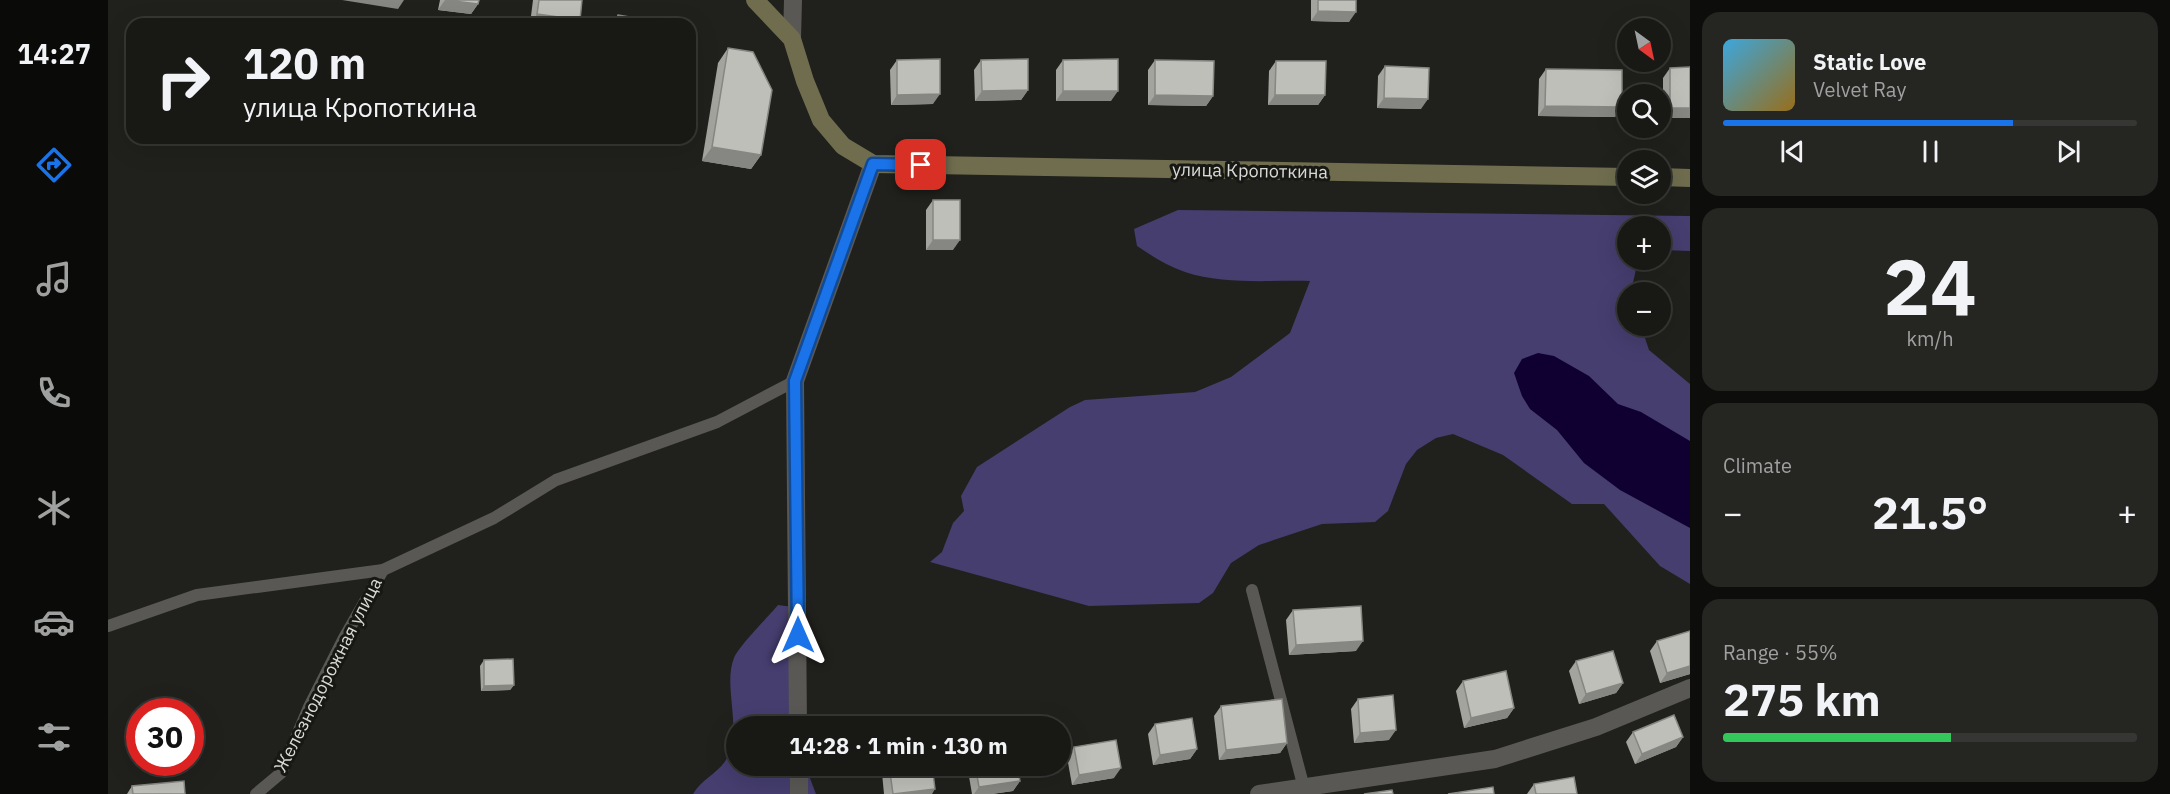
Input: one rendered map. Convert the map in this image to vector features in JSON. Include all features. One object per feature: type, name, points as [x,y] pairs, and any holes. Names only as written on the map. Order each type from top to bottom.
[{"type":"main road","points":[[755,0],[792,39],[805,81],[821,120],[843,146],[873,164]]},
{"type":"main road","name":"улица Кропоткина","points":[[873,164],[1617,177]]},
{"type":"main road","points":[[1671,177],[1690,178]]},
{"type":"street","points":[[792,39],[793,0]]},
{"type":"street","points":[[798,716],[795,381],[873,164]]},
{"type":"street","points":[[1259,794],[1495,759],[1596,727],[1690,688]]},
{"type":"street","points":[[799,776],[799,794]]},
{"type":"lane","name":"Железнодорожная улица","points":[[256,794],[280,774],[319,687],[383,570],[494,518],[556,480],[717,422],[795,381]]},
{"type":"lane","points":[[108,626],[197,594],[383,570]]},
{"type":"lane","points":[[1252,590],[1304,788]]},
{"type":"shaded area","points":[[1178,210],[1690,216],[1690,251],[1671,250],[1671,216],[1617,216],[1617,270],[1636,270],[1633,282],[1617,282],[1617,336],[1644,336],[1649,350],[1690,384],[1690,584],[1660,566],[1604,504],[1572,504],[1503,455],[1453,434],[1436,438],[1417,450],[1406,464],[1388,511],[1375,522],[1322,524],[1259,545],[1231,563],[1213,593],[1199,603],[1089,606],[930,562],[942,552],[953,523],[964,511],[961,496],[977,467],[1070,407],[1085,400],[1195,392],[1231,377],[1290,333],[1310,281],[1215,279],[1185,272],[1137,246],[1134,229]]},
{"type":"shaded area","points":[[1538,353],[1554,356],[1589,376],[1618,404],[1641,412],[1690,441],[1690,528],[1620,490],[1584,463],[1557,430],[1530,409],[1522,396],[1514,373],[1522,359]]},
{"type":"shaded area","points":[[778,605],[793,607],[793,716],[732,716],[731,669],[734,658],[747,639]]},
{"type":"shaded area","points":[[726,760],[726,776],[809,776],[816,794],[693,794]]},
{"type":"building","points":[[446,0],[479,0],[478,4]]},
{"type":"building","points":[[539,0],[582,0],[580,18],[537,14]]},
{"type":"building","points":[[1318,0],[1356,0],[1356,12],[1318,11]]},
{"type":"building","points":[[618,15],[635,18],[617,18]]},
{"type":"building","points":[[728,48],[753,52],[772,90],[761,155],[712,147]]},
{"type":"building","points":[[940,59],[940,94],[897,95],[897,60]]},
{"type":"building","points":[[1028,59],[1028,90],[982,91],[981,60]]},
{"type":"building","points":[[1118,59],[1118,91],[1063,91],[1063,60]]},
{"type":"building","points":[[1155,60],[1214,61],[1213,96],[1155,95]]},
{"type":"building","points":[[1276,61],[1326,61],[1325,95],[1275,95]]},
{"type":"building","points":[[1385,66],[1429,68],[1428,99],[1384,98]]},
{"type":"building","points":[[1690,67],[1690,108],[1671,108],[1671,68]]},
{"type":"building","points":[[1546,69],[1617,70],[1617,72],[1622,72],[1622,84],[1617,84],[1617,107],[1545,106]]},
{"type":"building","points":[[933,200],[960,200],[960,240],[933,240]]},
{"type":"building","points":[[1361,606],[1363,641],[1296,645],[1293,610]]},
{"type":"building","points":[[1690,631],[1690,666],[1667,673],[1657,641]]},
{"type":"building","points":[[1613,651],[1623,683],[1586,694],[1576,661]]},
{"type":"building","points":[[513,659],[514,685],[484,686],[484,660]]},
{"type":"building","points":[[1506,671],[1514,708],[1471,718],[1463,681]]},
{"type":"building","points":[[1393,695],[1396,730],[1360,733],[1358,699]]},
{"type":"building","points":[[1282,699],[1287,743],[1226,750],[1221,706]]},
{"type":"building","points":[[1674,715],[1683,737],[1642,754],[1633,732]]},
{"type":"building","points":[[1192,718],[1197,749],[1160,755],[1155,724]]},
{"type":"building","points":[[1116,740],[1121,768],[1079,775],[1074,747]]},
{"type":"building","points":[[891,776],[933,776],[935,789],[893,794]]},
{"type":"building","points":[[977,776],[1019,776],[1020,781],[979,787]]},
{"type":"building","points":[[1574,777],[1577,794],[1536,794],[1534,784]]},
{"type":"building","points":[[184,781],[185,794],[133,794],[132,786]]},
{"type":"building","points":[[1493,787],[1494,794],[1448,794]]},
{"type":"building","points":[[1392,790],[1393,794],[1364,794]]},
{"type":"route","points":[[798,635],[795,381],[873,164],[921,165]]}]
